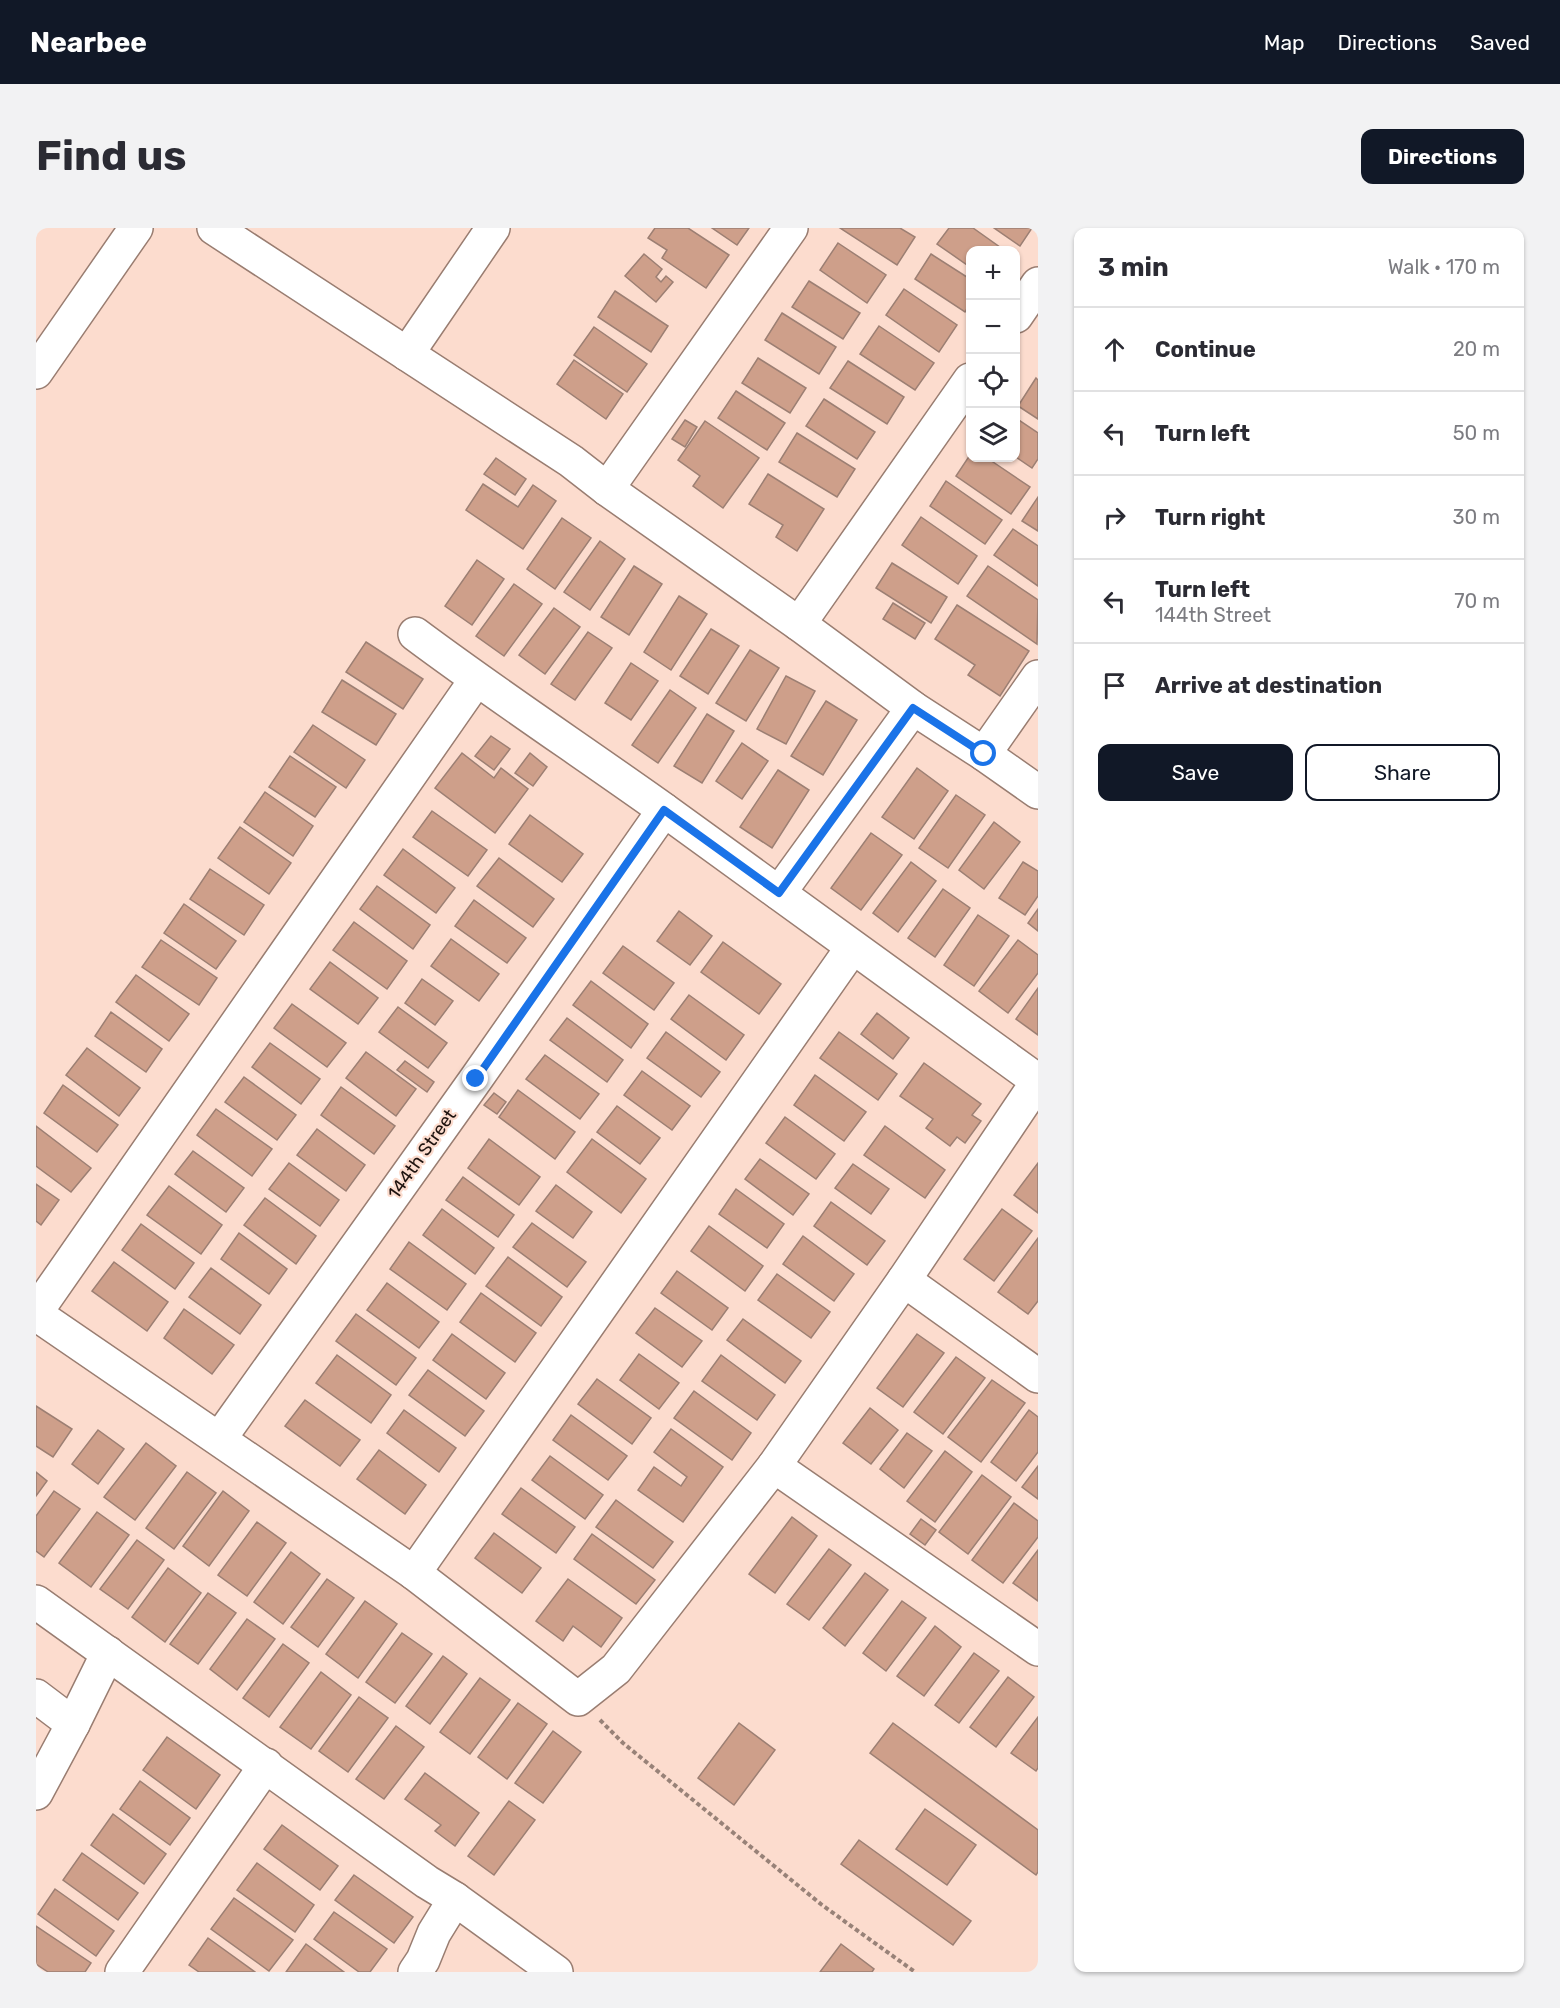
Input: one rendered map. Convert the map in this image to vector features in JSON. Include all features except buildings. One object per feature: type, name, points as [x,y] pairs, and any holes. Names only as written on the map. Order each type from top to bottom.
[{"type":"street","points":[[36,372],[136,228]]},
{"type":"street","points":[[214,228],[571,461],[913,708],[1038,792]]},
{"type":"street","points":[[407,354],[493,228]]},
{"type":"street","points":[[607,489],[791,228]]},
{"type":"street","points":[[1020,310],[1038,284]]},
{"type":"street","points":[[799,624],[966,386]]},
{"type":"street","points":[[415,634],[476,680],[664,810],[1038,1081],[904,1280],[774,1466],[616,1669],[578,1699],[414,1573],[36,1313],[476,680]]},
{"type":"street","points":[[984,754],[1038,677]]},
{"type":"street","points":[[779,893],[913,708]]},
{"type":"street","name":"144th Street","points":[[220,1438],[664,810]]},
{"type":"street","points":[[414,1573],[852,948]]},
{"type":"street","points":[[904,1280],[1038,1376]]},
{"type":"street","points":[[774,1466],[1038,1649]]},
{"type":"street","points":[[36,1602],[556,1972]]},
{"type":"street","points":[[36,1793],[108,1653]]},
{"type":"street","points":[[36,1696],[73,1724]]},
{"type":"street","points":[[122,1972],[266,1765]]},
{"type":"street","points":[[415,1972],[423,1960],[434,1933],[455,1899]]},
{"type":"path","points":[[578,1699],[623,1743],[813,1897],[915,1972]]},
{"type":"route","points":[[476,1079],[664,810],[779,893],[913,708],[984,754]]}]
